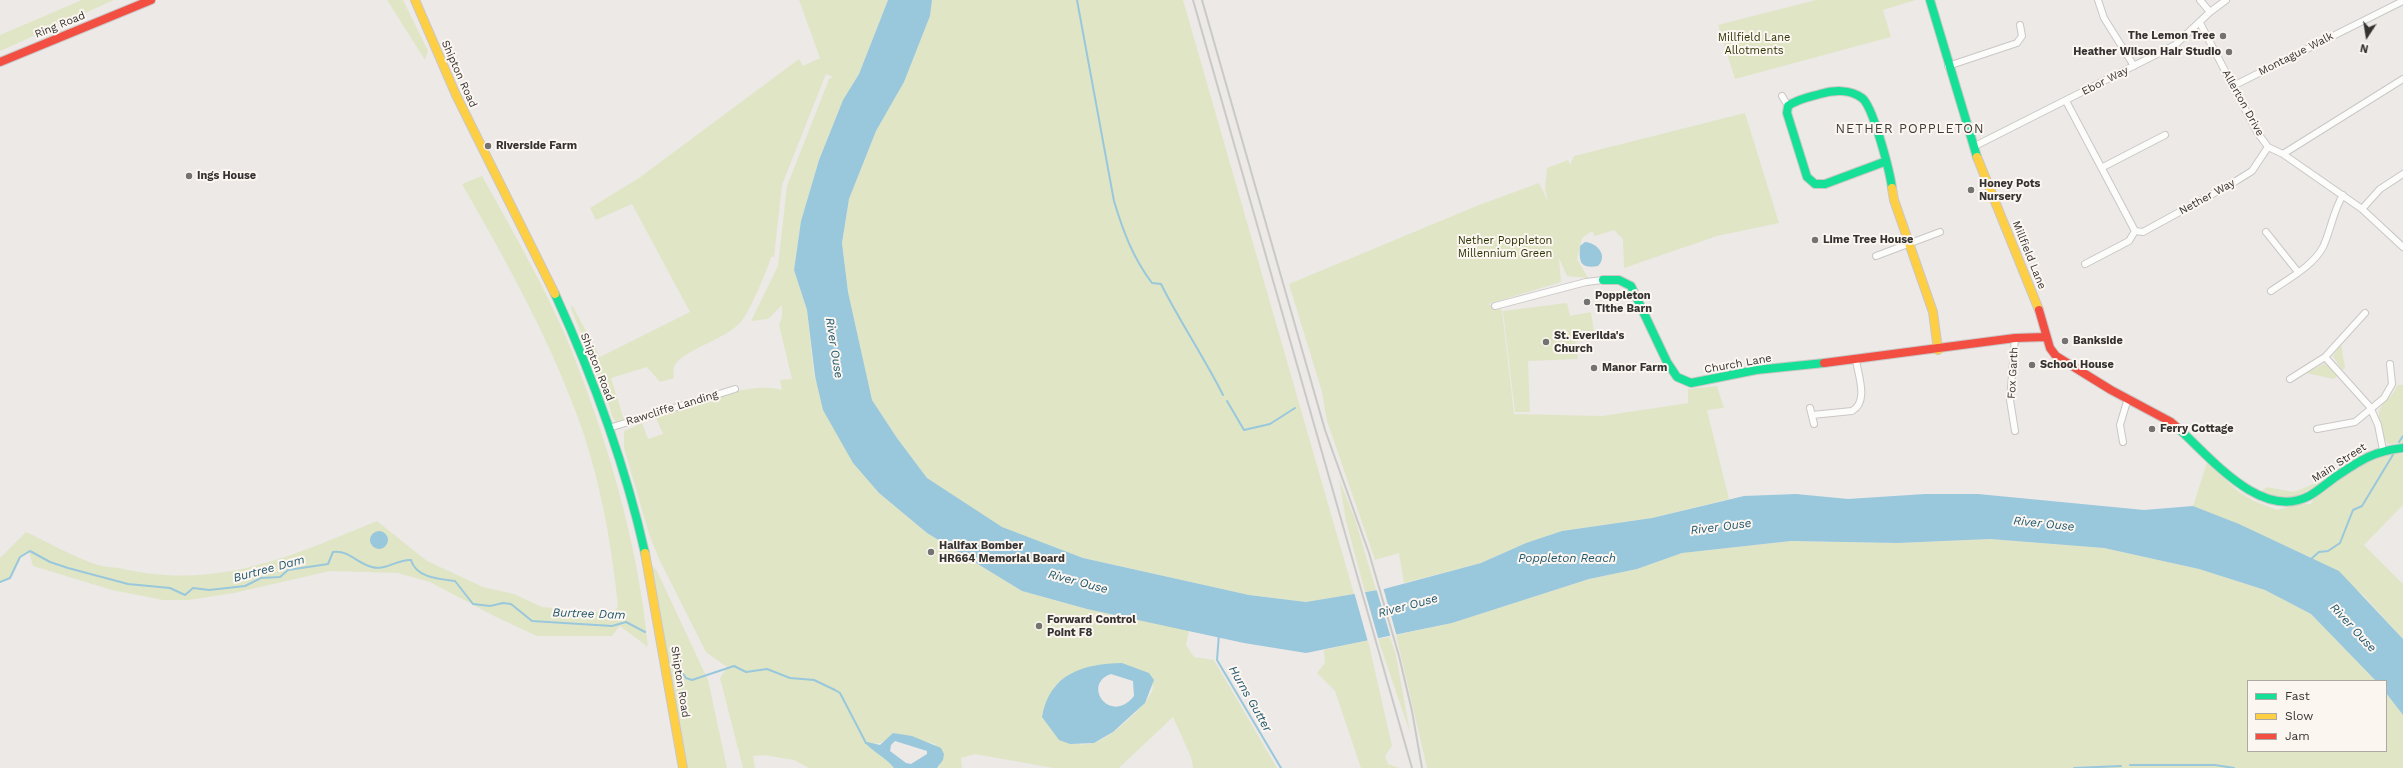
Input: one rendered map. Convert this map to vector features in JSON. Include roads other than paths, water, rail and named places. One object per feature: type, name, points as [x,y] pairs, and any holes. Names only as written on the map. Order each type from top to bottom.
[{"type":"main road","name":"Ring Road","points":[[0,62],[151,0]]},
{"type":"main road","name":"Millfield Lane","points":[[1930,0],[1948,66],[1973,147],[2038,306],[2046,337]]},
{"type":"main road","name":"Shipton Road","points":[[414,2],[456,94],[557,301],[589,375],[609,428],[642,541],[662,640],[683,768]]},
{"type":"main road","points":[[1884,162],[1825,184],[1815,184],[1807,177],[1787,113],[1788,106],[1793,102],[1824,93],[1845,91],[1862,98],[1871,112],[1884,162],[1891,178],[1894,200],[1933,312],[1938,350]]},
{"type":"main road","name":"Church Lane","points":[[1603,280],[1620,280],[1632,286],[1667,362],[1677,377],[1683,381],[1691,383],[1706,382],[1756,370],[1938,350],[2015,338],[2046,337]]},
{"type":"main road","name":"Main Street","points":[[2046,337],[2056,356],[2171,422],[2234,479],[2254,494],[2274,501],[2293,501],[2308,496],[2363,458],[2387,449]]},
{"type":"main road","points":[[2387,449],[2403,448]]},
{"type":"street","points":[[2098,0],[2104,18],[2134,66]]},
{"type":"street","points":[[2200,0],[2210,12]]},
{"type":"street","name":"Ebor Way","points":[[1973,147],[2174,45],[2210,12],[2226,0]]},
{"type":"street","name":"Montague Walk","points":[[2233,86],[2403,1]]},
{"type":"street","name":"Allerton Drive","points":[[2200,22],[2257,132],[2268,147],[2283,154],[2362,209],[2403,247]]},
{"type":"street","points":[[1948,66],[2017,43],[2022,36],[2020,24]]},
{"type":"street","points":[[2283,154],[2403,79]]},
{"type":"street","points":[[1782,96],[1788,106]]},
{"type":"street","points":[[2066,101],[2103,167],[2134,231],[2129,241],[2085,264]]},
{"type":"street","points":[[2103,167],[2165,135]]},
{"type":"street","name":"Nether Way","points":[[2134,231],[2143,232],[2252,171],[2268,147]]},
{"type":"street","points":[[2362,209],[2380,189],[2403,174]]},
{"type":"street","points":[[2271,291],[2312,261],[2323,246],[2335,207],[2343,195]]},
{"type":"street","points":[[1876,256],[1940,232]]},
{"type":"street","points":[[2266,232],[2298,272]]},
{"type":"street","name":"Church Lane","points":[[1495,306],[1586,282],[1603,280]]},
{"type":"street","points":[[2290,379],[2325,357],[2365,313]]},
{"type":"street","name":"Fox Garth","points":[[2015,338],[2010,400],[2016,431]]},
{"type":"street","points":[[2325,357],[2370,407],[2387,449]]},
{"type":"street","points":[[1812,415],[1852,411],[1857,408],[1861,398],[1856,360]]},
{"type":"street","points":[[2317,429],[2355,422],[2370,407],[2389,392],[2392,384],[2390,364]]},
{"type":"street","name":"Rawcliffe Landing","points":[[609,428],[735,388]]},
{"type":"street","points":[[2122,442],[2120,424],[2128,398]]},
{"type":"street","points":[[1810,408],[1814,424]]},
{"type":"water","points":[[888,0],[932,0],[930,16],[904,82],[876,131],[849,199],[842,243],[848,292],[872,400],[897,438],[927,478],[1002,527],[1083,558],[1249,595],[1306,602],[1384,589],[1481,563],[1526,543],[1562,531],[1652,518],[1744,496],[1796,494],[1848,499],[1925,494],[1978,494],[2144,510],[2193,506],[2239,524],[2339,571],[2403,639],[2403,715],[2387,694],[2387,680],[2375,680],[2311,614],[2265,590],[2199,569],[2104,548],[1990,539],[1898,543],[1791,541],[1682,553],[1637,569],[1589,579],[1452,623],[1306,653],[1244,643],[1087,609],[1022,591],[927,533],[879,493],[853,463],[823,410],[815,376],[807,310],[794,270],[801,221],[819,160],[843,100],[859,74]]},
{"type":"water","points":[[1585,242],[1597,247],[1602,254],[1601,262],[1598,266],[1592,267],[1582,263],[1580,246]]},
{"type":"water","points":[[379,531],[385,534],[388,540],[385,546],[379,549],[373,546],[370,540],[373,534]]},
{"type":"water","points":[[1122,663],[1149,673],[1154,680],[1145,703],[1113,732],[1094,743],[1070,744],[1059,740],[1042,717],[1046,702],[1052,690],[1070,674],[1082,669]],"holes":[[[1111,674],[1133,681],[1134,696],[1125,704],[1116,707],[1108,705],[1102,700],[1099,693],[1099,686],[1102,679]]]},
{"type":"water","points":[[893,733],[912,736],[941,748],[944,754],[943,760],[937,768],[894,768],[888,761],[865,743],[867,742],[880,745]],"holes":[[[895,741],[927,751],[927,754],[911,764],[906,763],[890,751],[891,745]]]},
{"type":"waterway","points":[[1077,0],[1114,201],[1125,234],[1145,274],[1152,283],[1161,284],[1223,395]]},
{"type":"waterway","points":[[1227,401],[1244,430],[1270,424],[1295,408]]},
{"type":"waterway","points":[[2399,442],[2403,436]]},
{"type":"waterway","points":[[2311,559],[2319,552],[2328,551],[2340,543],[2353,510],[2362,506],[2394,453]]},
{"type":"waterway","name":"Burtree Dam","points":[[0,582],[10,578],[20,557],[30,551],[50,562],[68,568],[128,584],[170,588],[185,595],[193,588],[209,590],[245,586],[261,578],[280,577],[288,570],[328,564],[333,552],[339,552],[349,555],[362,563],[377,568],[401,561],[411,560],[418,571],[423,574],[455,581],[473,604],[490,606],[503,603],[511,604],[532,621],[612,626],[626,622],[645,632]]},
{"type":"waterway","name":"Hurns Gutter","points":[[1219,634],[1217,660],[1281,768]]},
{"type":"waterway","points":[[680,670],[686,678],[692,680],[734,666],[746,672],[767,669],[790,678],[814,680],[840,693],[866,743]]},
{"type":"waterway","points":[[2130,765],[2215,765],[2234,768]]},
{"type":"waterway","points":[[2074,768],[2121,766]]},
{"type":"railway","points":[[1193,0],[1412,768]]},
{"type":"railway","points":[[1202,0],[1325,430],[1369,553],[1399,656],[1412,711],[1422,768]]},
{"type":"place","name":"The Lemon Tree","points":[[2223,36]]},
{"type":"place","name":"Heather Wilson Hair Studio","points":[[2229,52]]},
{"type":"place","name":"Riverside Farm","points":[[488,146]]},
{"type":"place","name":"Ings House","points":[[189,176]]},
{"type":"place","name":"Honey Pots Nursery","points":[[1971,190]]},
{"type":"place","name":"Lime Tree House","points":[[1815,240]]},
{"type":"place","name":"Poppleton Tithe Barn","points":[[1587,302]]},
{"type":"place","name":"Bankside","points":[[2065,341]]},
{"type":"place","name":"St. Everilda's Church","points":[[1546,342]]},
{"type":"place","name":"School House","points":[[2032,365]]},
{"type":"place","name":"Manor Farm","points":[[1594,368]]},
{"type":"place","name":"Ferry Cottage","points":[[2152,429]]},
{"type":"place","name":"Halifax Bomber HR664 Memorial Board","points":[[931,552]]},
{"type":"place","name":"Forward Control Point F8","points":[[1039,626]]},
{"type":"district","name":"NETHER POPPLETON","points":[[1910,129]]},
{"type":"park label","name":"Millfield Lane Allotments","points":[[1754,44]]},
{"type":"park label","name":"Nether Poppleton Millennium Green","points":[[1505,247]]},
{"type":"water label","name":"River Ouse","points":[[834,348]]},
{"type":"water label","name":"River Ouse","points":[[2044,524]]},
{"type":"water label","name":"River Ouse","points":[[1721,527]]},
{"type":"water label","name":"Poppleton Reach","points":[[1567,558]]},
{"type":"water label","name":"River Ouse","points":[[1078,582]]},
{"type":"water label","name":"River Ouse","points":[[1408,606]]},
{"type":"water label","name":"River Ouse","points":[[2353,628]]}]
